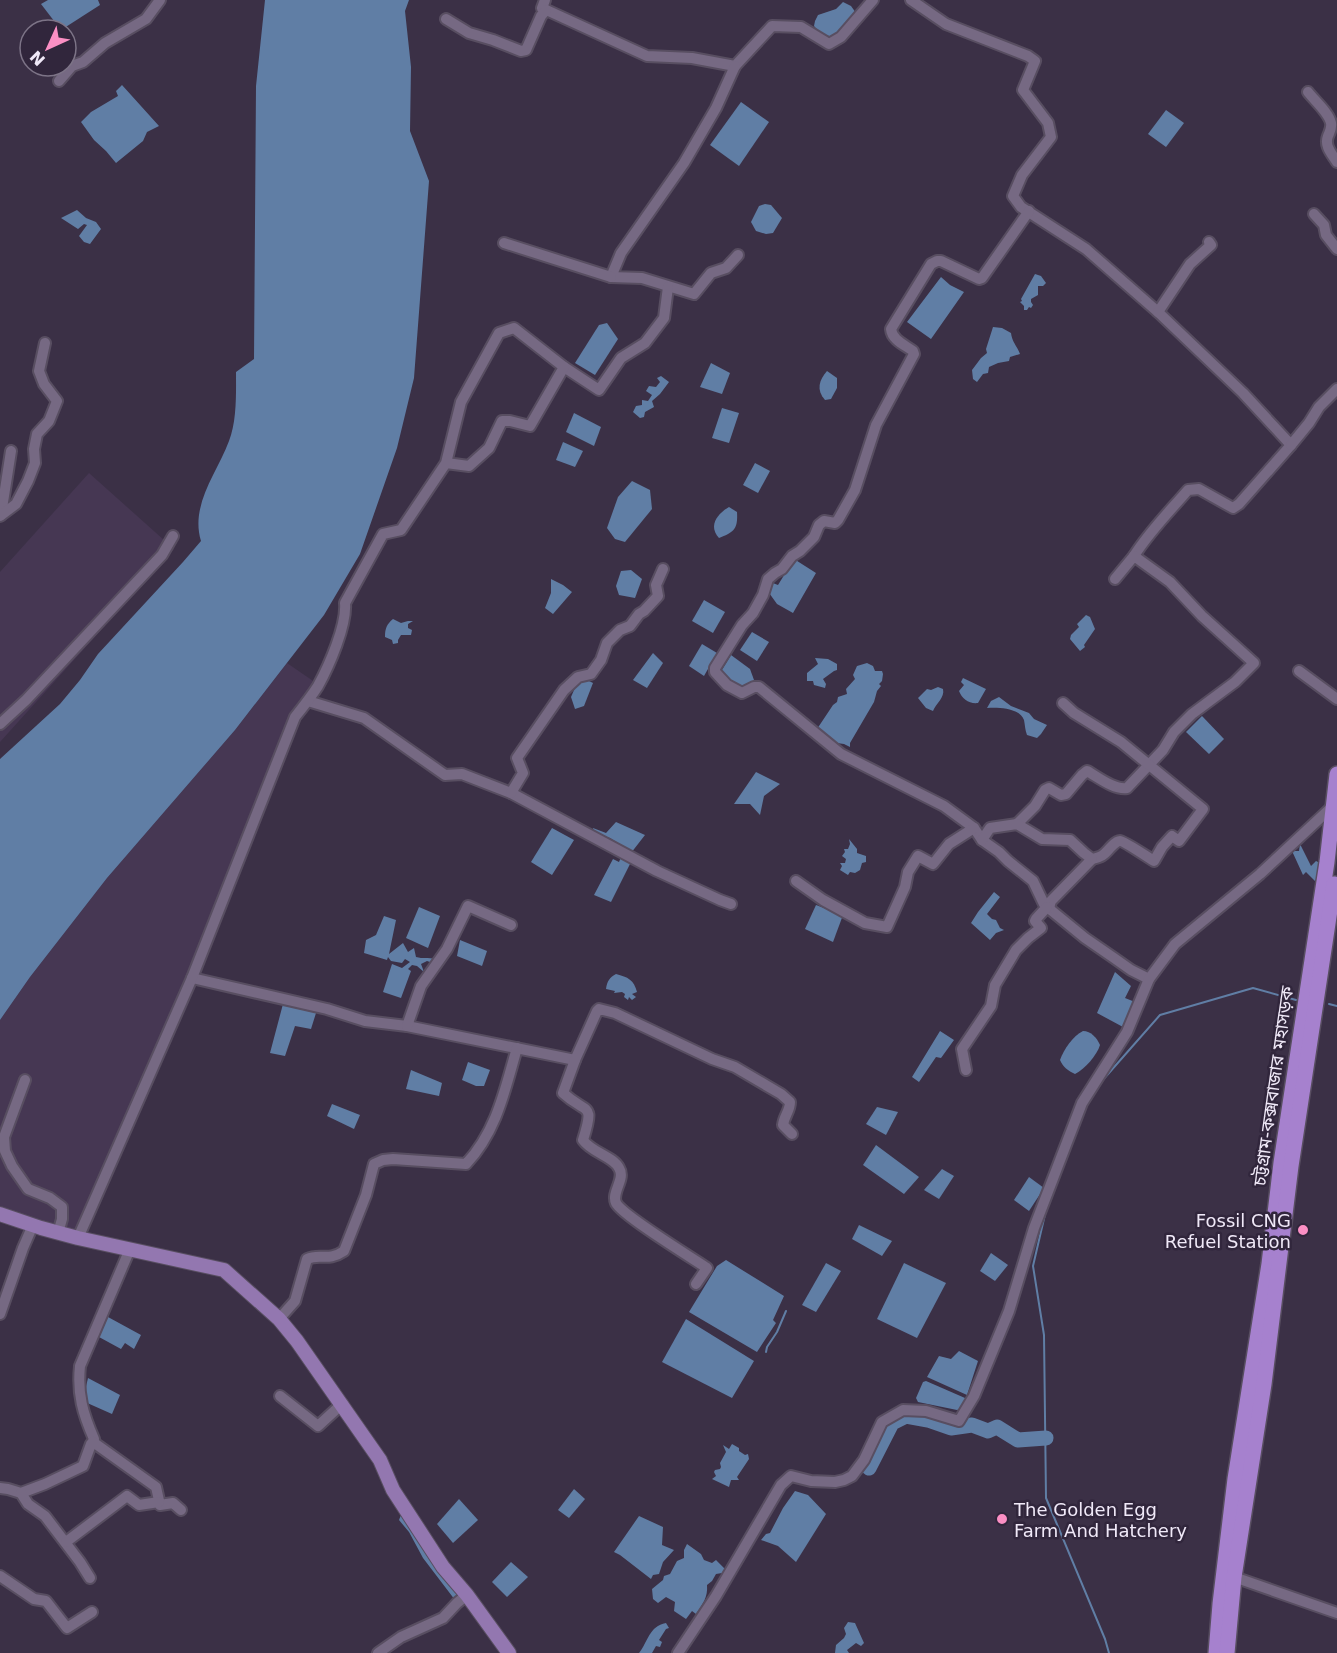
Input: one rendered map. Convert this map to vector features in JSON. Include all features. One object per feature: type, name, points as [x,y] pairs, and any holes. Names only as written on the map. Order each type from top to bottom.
[{"type":"highway","name":"চট্টগ্রাম-কক্সবাজার মহাসড়ক","points":[[1216,1653],[1236,1479],[1327,862],[1337,774]]},
{"type":"highway","name":"চট্টগ্রাম-কক্সবাজার মহাসড়ক","points":[[1227,1653],[1234,1577],[1264,1384],[1291,1166],[1337,863]]},
{"type":"main road","points":[[0,1214],[78,1238],[225,1270],[279,1319],[297,1341],[380,1460],[393,1490],[443,1567],[468,1596],[509,1653]]},
{"type":"street","points":[[59,81],[72,66],[82,62],[105,43],[146,19],[160,0]]},
{"type":"street","points":[[611,277],[621,253],[684,163],[716,108],[735,66],[772,26],[801,27],[829,44],[841,36],[873,0]]},
{"type":"street","points":[[911,0],[946,24],[1028,56],[1035,62],[1023,90],[1048,123],[1051,137],[1022,175],[1013,196],[1021,207],[1086,249],[1158,312],[1242,393],[1291,445]]},
{"type":"street","points":[[446,19],[469,33],[521,51],[526,50],[545,5],[647,56],[692,58],[735,66]]},
{"type":"street","points":[[1308,92],[1329,116],[1332,126],[1326,139],[1327,145],[1337,162]]},
{"type":"street","points":[[1029,211],[982,278],[979,279],[941,261],[932,264],[891,329],[894,338],[914,354],[876,425],[855,489],[838,520],[824,521],[819,525],[814,537],[792,556],[782,569],[768,579],[763,596],[753,613],[742,624],[715,668],[715,672],[727,685],[742,693],[759,687],[841,754],[944,806],[974,828],[982,840],[1033,880],[1048,908],[1095,945],[1131,970],[1149,979]]},
{"type":"street","points":[[1314,214],[1324,225],[1326,234],[1337,249]]},
{"type":"street","points":[[1158,312],[1190,264],[1211,244],[1209,242]]},
{"type":"street","points":[[504,243],[611,277],[642,278],[694,294],[711,273],[726,268],[738,255]]},
{"type":"street","points":[[78,1238],[192,978],[295,717],[318,686],[334,651],[346,614],[345,603],[383,534],[401,530],[446,463],[461,402],[499,333],[514,328],[564,367],[599,390],[621,358],[645,343],[664,318],[668,287]]},
{"type":"street","points":[[0,515],[16,504],[28,481],[35,463],[34,449],[38,434],[49,421],[57,401],[44,384],[39,371],[45,343]]},
{"type":"street","points":[[446,463],[469,466],[489,448],[502,421],[530,426],[564,367]]},
{"type":"street","points":[[1115,579],[1152,530],[1188,490],[1199,489],[1233,508],[1239,504],[1291,445],[1319,407],[1337,389]]},
{"type":"street","points":[[0,515],[11,451]]},
{"type":"street","points":[[0,724],[26,700],[162,555],[173,536]]},
{"type":"street","points":[[982,840],[990,828],[1017,824],[1035,806],[1048,788],[1061,795],[1066,794],[1087,771],[1121,789],[1127,788],[1163,750],[1174,732],[1192,714],[1235,682],[1254,663],[1202,616],[1170,582],[1134,556]]},
{"type":"street","points":[[511,793],[523,773],[517,758],[546,714],[564,690],[578,677],[591,674],[601,660],[607,643],[620,630],[630,626],[658,596],[656,585],[663,569]]},
{"type":"street","points":[[1299,672],[1337,699]]},
{"type":"street","points":[[308,701],[364,718],[445,775],[462,774],[511,793],[657,871],[731,904]]},
{"type":"street","points":[[966,1070],[962,1049],[991,1006],[992,991],[1017,950],[1041,928],[1035,921],[1048,908],[1051,901],[1092,859],[1103,856],[1119,841],[1155,861],[1172,836],[1179,842],[1203,809],[1121,742],[1063,704]]},
{"type":"street","points":[[678,1653],[716,1596],[781,1485],[791,1476],[811,1481],[835,1482],[852,1476],[864,1460],[882,1422],[903,1410],[926,1412],[959,1421],[974,1396],[1009,1311],[1034,1228],[1082,1103],[1127,1032],[1149,979],[1174,944],[1260,874],[1333,806]]},
{"type":"street","points":[[1017,824],[1042,838],[1070,840],[1092,859]]},
{"type":"street","points":[[796,881],[823,900],[864,923],[887,927],[905,887],[908,872],[918,856],[933,864],[949,844],[974,828]]},
{"type":"street","points":[[407,1026],[421,986],[447,950],[468,906],[511,925]]},
{"type":"street","points":[[192,978],[327,1009],[365,1021],[407,1026],[574,1060]]},
{"type":"street","points":[[696,1284],[707,1268],[618,1206],[615,1199],[622,1173],[618,1165],[587,1147],[583,1140],[590,1118],[589,1112],[562,1093],[574,1060],[597,1011],[615,1013],[712,1059],[735,1067],[781,1094],[790,1102],[783,1125],[792,1134]]},
{"type":"street","points":[[279,1319],[295,1301],[307,1259],[313,1256],[329,1258],[344,1251],[366,1195],[374,1164],[393,1159],[466,1164],[479,1150],[498,1113],[517,1048]]},
{"type":"street","points":[[26,1080],[6,1138],[5,1151],[28,1189],[50,1198],[62,1207],[62,1219],[58,1233]]},
{"type":"street","points":[[0,1314],[33,1226]]},
{"type":"street","points":[[0,1488],[21,1493],[83,1466],[94,1439],[78,1391],[80,1366],[130,1249]]},
{"type":"street","points":[[279,1396],[318,1426],[342,1404]]},
{"type":"street","points":[[93,1442],[156,1487],[159,1502]]},
{"type":"street","points":[[21,1493],[28,1504],[45,1516],[90,1578]]},
{"type":"street","points":[[66,1542],[128,1496],[139,1505],[159,1502],[160,1505],[173,1503],[180,1510]]},
{"type":"street","points":[[0,1576],[34,1599],[46,1601],[67,1628],[92,1612]]},
{"type":"street","points":[[1234,1577],[1337,1613]]},
{"type":"street","points":[[378,1653],[401,1637],[443,1618],[457,1603],[468,1596]]},
{"type":"shaded area","points":[[89,473],[174,549],[0,742],[0,572]]},
{"type":"shaded area","points":[[287,663],[319,685],[296,709],[287,748],[76,1235],[0,1207],[0,1020],[30,977],[107,878],[235,730]]},
{"type":"water","points":[[48,0],[98,0],[100,5],[78,19],[52,18],[41,4]]},
{"type":"water","points":[[265,0],[409,0],[405,11],[411,67],[410,131],[429,181],[414,378],[397,448],[360,554],[324,615],[235,730],[107,878],[30,977],[0,1020],[0,759],[60,704],[98,654],[201,541],[199,515],[202,502],[229,441],[233,425],[236,372],[254,359],[256,86]]},
{"type":"water","points":[[843,2],[851,6],[856,13],[844,30],[832,37],[820,33],[814,26],[818,15],[836,9]]},
{"type":"water","points":[[122,85],[159,126],[147,132],[143,141],[116,163],[81,122],[91,112],[118,96],[116,91]]},
{"type":"water","points":[[741,102],[769,122],[739,166],[710,145]]},
{"type":"water","points":[[1166,110],[1184,123],[1166,147],[1148,134]]},
{"type":"water","points":[[771,205],[782,218],[773,233],[766,234],[756,231],[751,222],[759,206]]},
{"type":"water","points":[[77,210],[86,218],[96,222],[101,229],[90,244],[84,242],[79,236],[87,225],[84,224],[78,229],[61,218]]},
{"type":"water","points":[[1035,274],[1041,276],[1046,283],[1038,286],[1038,295],[1031,299],[1033,305],[1024,310],[1020,302]]},
{"type":"water","points":[[941,277],[964,292],[931,339],[907,322]]},
{"type":"water","points":[[607,323],[618,339],[595,375],[575,363],[599,325]]},
{"type":"water","points":[[993,327],[1002,328],[1011,333],[1020,354],[1010,357],[1009,361],[989,367],[988,373],[983,374],[977,382],[973,379],[972,370],[987,353],[986,349]]},
{"type":"water","points":[[711,363],[730,373],[722,394],[700,387]]},
{"type":"water","points":[[827,371],[837,378],[837,388],[831,399],[825,400],[820,393],[820,385]]},
{"type":"water","points":[[661,376],[669,382],[652,401],[654,407],[640,418],[633,412],[636,406],[642,405],[642,400],[648,401],[652,395],[646,391],[649,386],[656,387],[660,382],[657,378]]},
{"type":"water","points":[[722,408],[739,413],[729,443],[712,438]]},
{"type":"water","points":[[574,413],[601,427],[594,446],[566,432]]},
{"type":"water","points":[[563,442],[583,451],[575,467],[556,460]]},
{"type":"water","points":[[755,463],[770,471],[758,493],[743,485]]},
{"type":"water","points":[[632,481],[650,490],[652,509],[625,542],[615,539],[607,528],[618,497]]},
{"type":"water","points":[[729,507],[737,512],[736,526],[732,532],[719,538],[714,529],[715,521]]},
{"type":"water","points":[[794,559],[816,573],[793,613],[777,604],[767,590],[770,582],[778,585]]},
{"type":"water","points":[[631,570],[642,579],[635,598],[619,595],[616,586],[621,571]]},
{"type":"water","points":[[551,579],[572,592],[553,614],[545,608],[551,593]]},
{"type":"water","points":[[704,600],[725,612],[713,633],[692,621]]},
{"type":"water","points":[[1086,615],[1090,617],[1095,629],[1084,645],[1085,647],[1080,651],[1070,639],[1079,627],[1077,624]]},
{"type":"water","points":[[393,619],[401,623],[413,621],[408,624],[408,628],[412,630],[411,635],[401,635],[398,643],[393,644],[392,640],[385,637],[385,631]]},
{"type":"water","points":[[752,632],[769,642],[757,661],[740,650]]},
{"type":"water","points":[[702,644],[717,653],[704,676],[689,666]]},
{"type":"water","points":[[653,653],[663,663],[647,688],[633,680]]},
{"type":"water","points":[[731,655],[750,669],[754,680],[751,685],[741,688],[720,673]]},
{"type":"water","points":[[815,658],[828,659],[837,664],[837,670],[823,679],[826,684],[825,688],[814,685],[813,681],[807,681],[807,673],[818,664]]},
{"type":"water","points":[[867,663],[873,666],[875,671],[882,671],[882,681],[879,684],[881,686],[850,743],[850,747],[837,743],[817,729],[837,702],[838,697],[847,694],[846,689],[855,679],[853,675],[857,666]]},
{"type":"water","points":[[963,678],[986,689],[978,703],[969,702],[960,694],[959,691],[964,685],[961,682]]},
{"type":"water","points":[[585,679],[593,683],[584,706],[575,709],[571,697],[578,681]]},
{"type":"water","points":[[938,687],[943,689],[943,695],[933,711],[926,708],[918,698],[927,689]]},
{"type":"water","points":[[999,697],[1047,725],[1041,734],[1037,738],[1027,735],[1024,720],[1018,713],[1002,708],[987,708],[991,701]]},
{"type":"water","points":[[1202,716],[1224,739],[1209,754],[1186,732]]},
{"type":"water","points":[[756,772],[780,784],[764,796],[760,815],[750,804],[734,804]]},
{"type":"water","points":[[616,822],[645,835],[631,853],[617,847],[618,843],[610,838],[594,833],[593,828],[606,833]]},
{"type":"water","points":[[552,828],[574,840],[552,875],[531,862]]},
{"type":"water","points":[[849,839],[857,849],[857,853],[866,856],[866,862],[862,863],[860,870],[855,873],[850,872],[848,875],[840,870],[842,866],[840,863],[845,863],[846,859],[842,856],[844,849],[848,849]]},
{"type":"water","points":[[1300,844],[1311,866],[1316,861],[1320,863],[1315,881],[1306,872],[1303,875],[1292,851],[1299,851]]},
{"type":"water","points":[[621,857],[631,862],[611,902],[594,895],[613,859],[619,862]]},
{"type":"water","points":[[994,892],[1000,897],[987,914],[1004,930],[996,933],[990,940],[971,923]]},
{"type":"water","points":[[816,905],[843,915],[833,942],[805,929]]},
{"type":"water","points":[[419,907],[440,916],[428,948],[406,938]]},
{"type":"water","points":[[384,916],[396,920],[389,954],[403,943],[408,952],[414,948],[416,957],[435,959],[433,963],[427,961],[421,964],[424,972],[412,965],[408,969],[411,971],[401,998],[383,992],[392,964],[402,968],[410,962],[405,959],[402,963],[391,961],[388,957],[387,960],[364,953],[366,940],[376,935]]},
{"type":"water","points":[[460,940],[487,951],[482,966],[457,956]]},
{"type":"water","points":[[1115,972],[1131,986],[1125,998],[1135,1002],[1123,1027],[1097,1013]]},
{"type":"water","points":[[616,974],[627,978],[634,985],[637,992],[632,994],[636,997],[632,1000],[624,997],[625,994],[622,992],[614,993],[615,991],[606,989],[609,980]]},
{"type":"water","points":[[283,1004],[316,1013],[311,1029],[295,1026],[285,1056],[270,1053]]},
{"type":"water","points":[[940,1031],[954,1040],[941,1058],[936,1057],[919,1082],[912,1077]]},
{"type":"water","points":[[1083,1031],[1093,1035],[1100,1045],[1090,1061],[1075,1074],[1060,1060],[1069,1043]]},
{"type":"water","points":[[468,1062],[490,1070],[484,1086],[476,1086],[462,1080]]},
{"type":"water","points":[[411,1070],[442,1083],[439,1096],[406,1089]]},
{"type":"water","points":[[332,1104],[360,1115],[354,1129],[327,1116]]},
{"type":"water","points":[[877,1107],[898,1112],[886,1135],[866,1124]]},
{"type":"water","points":[[876,1145],[919,1177],[904,1194],[863,1165]]},
{"type":"water","points":[[942,1169],[954,1176],[939,1199],[924,1190]]},
{"type":"water","points":[[1029,1177],[1044,1188],[1029,1211],[1014,1200]]},
{"type":"water","points":[[859,1225],[892,1241],[882,1256],[852,1239]]},
{"type":"water","points":[[991,1253],[1008,1265],[995,1281],[980,1271]]},
{"type":"water","points":[[726,1260],[784,1296],[773,1320],[776,1323],[757,1352],[689,1312],[717,1266]]},
{"type":"water","points":[[826,1263],[841,1271],[816,1312],[802,1305]]},
{"type":"water","points":[[904,1263],[946,1283],[917,1338],[877,1319]]},
{"type":"water","points":[[108,1317],[141,1335],[134,1349],[125,1343],[121,1349],[99,1337]]},
{"type":"water","points":[[686,1319],[754,1361],[732,1398],[662,1362]]},
{"type":"water","points":[[959,1351],[978,1361],[967,1395],[927,1377],[939,1356],[951,1359]]},
{"type":"water","points":[[88,1378],[120,1395],[112,1414],[85,1402]]},
{"type":"water","points":[[926,1381],[966,1400],[957,1410],[918,1402],[916,1398],[923,1382]]},
{"type":"water","points":[[732,1444],[745,1455],[748,1454],[749,1459],[737,1477],[739,1480],[731,1480],[729,1487],[712,1479],[716,1476],[715,1470],[720,1469],[720,1463],[726,1452],[723,1445],[729,1449]]},
{"type":"water","points":[[574,1489],[585,1499],[569,1518],[558,1510]]},
{"type":"water","points":[[795,1491],[808,1495],[826,1514],[796,1562],[778,1546],[761,1540],[770,1533]]},
{"type":"water","points":[[459,1499],[478,1520],[453,1543],[437,1524]]},
{"type":"water","points":[[401,1515],[408,1519],[459,1595],[455,1600],[423,1558],[409,1532],[399,1520]]},
{"type":"water","points":[[639,1516],[663,1527],[662,1545],[674,1550],[663,1562],[659,1574],[653,1575],[651,1579],[614,1552]]},
{"type":"water","points":[[687,1544],[701,1554],[704,1560],[712,1563],[716,1560],[725,1569],[722,1573],[716,1574],[707,1585],[706,1597],[696,1614],[692,1611],[686,1619],[674,1611],[675,1602],[666,1597],[658,1603],[653,1599],[652,1589],[663,1580],[664,1576],[670,1574],[677,1561],[684,1558]]},
{"type":"water","points":[[511,1562],[528,1577],[507,1597],[492,1582]]},
{"type":"water","points":[[848,1622],[855,1623],[864,1643],[861,1646],[856,1643],[847,1650],[849,1653],[835,1653],[836,1645],[846,1634],[844,1628]]},
{"type":"water","points":[[666,1623],[669,1628],[659,1640],[662,1642],[660,1647],[656,1646],[652,1653],[639,1653],[652,1631]]},
{"type":"waterway","points":[[1101,1082],[1160,1015],[1253,988],[1296,1000]]},
{"type":"waterway","points":[[1329,1004],[1337,1006]]},
{"type":"waterway","points":[[1046,1210],[1033,1266],[1044,1335],[1046,1498],[1109,1653]]},
{"type":"waterway","points":[[766,1352],[786,1311]]},
{"type":"waterway","points":[[869,1468],[892,1423],[906,1416],[928,1420],[951,1428],[972,1425],[988,1431],[997,1427],[1018,1440],[1046,1438]]},
{"type":"place","name":"Fossil CNG Refuel Station","points":[[1303,1230]]},
{"type":"place","name":"The Golden Egg Farm And Hatchery","points":[[1002,1519]]}]
